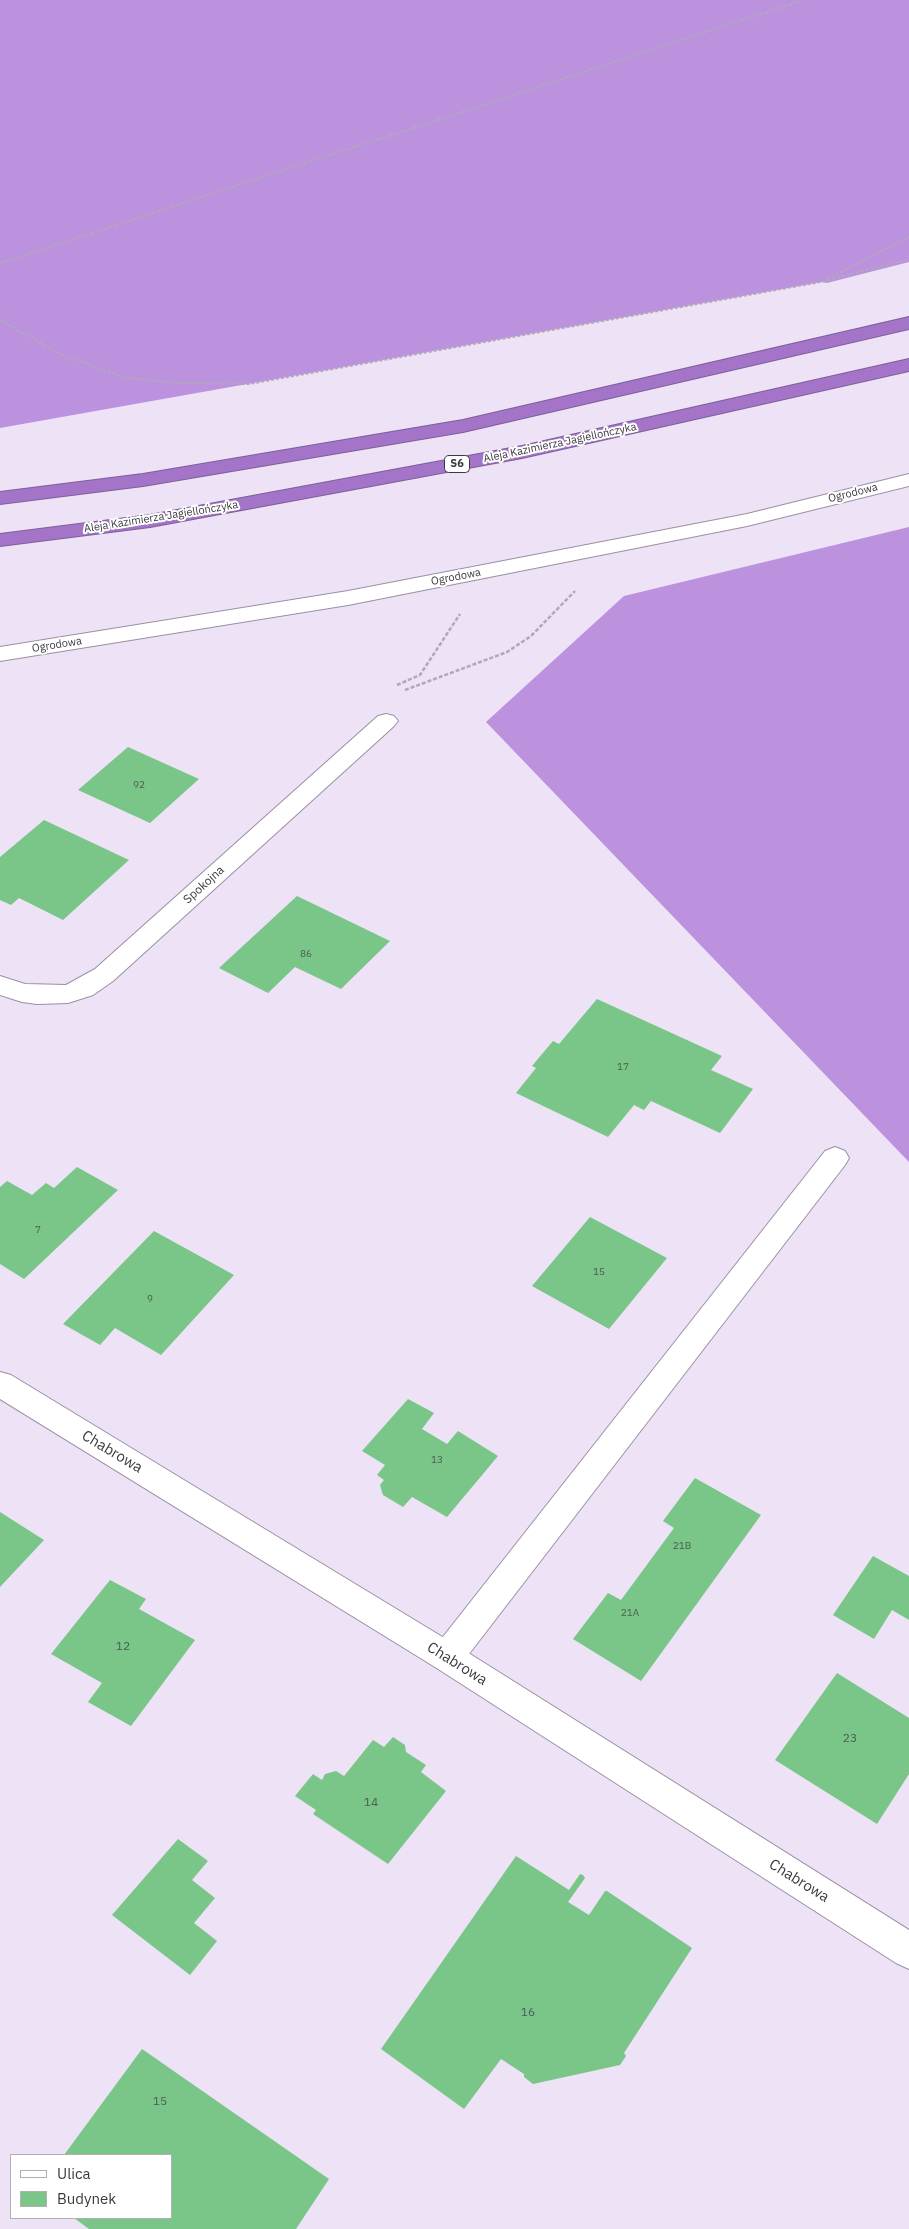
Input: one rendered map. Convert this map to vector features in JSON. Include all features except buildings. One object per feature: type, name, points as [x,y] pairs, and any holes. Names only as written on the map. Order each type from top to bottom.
[{"type":"highway","points":[[0,498],[143,480],[463,426],[909,323]]},
{"type":"highway","name":"Aleja Kazimierza Jagiellończyka","points":[[0,540],[150,521],[522,452],[909,365]]},
{"type":"street","name":"Ogrodowa","points":[[0,654],[348,598],[747,520],[909,480]]},
{"type":"street","name":"Spokojna","points":[[0,985],[37,996],[68,994],[84,988],[97,979],[386,722]]},
{"type":"street","points":[[447,1657],[835,1158]]},
{"type":"street","name":"Chabrowa","points":[[0,1384],[447,1657],[909,1951]]},
{"type":"path","points":[[0,263],[804,0]]},
{"type":"path","points":[[822,282],[909,237]]},
{"type":"path","points":[[0,320],[62,355],[126,378],[178,383],[249,384],[822,282],[909,260]]},
{"type":"path","points":[[400,692],[492,659],[513,648],[531,636],[577,590]]},
{"type":"path","points":[[396,685],[420,675],[458,618]]},
{"type":"shaded area","points":[[0,0],[909,0],[909,262],[827,283],[821,282],[0,428]]},
{"type":"shaded area","points":[[909,527],[909,1162],[486,722],[624,596]]}]
